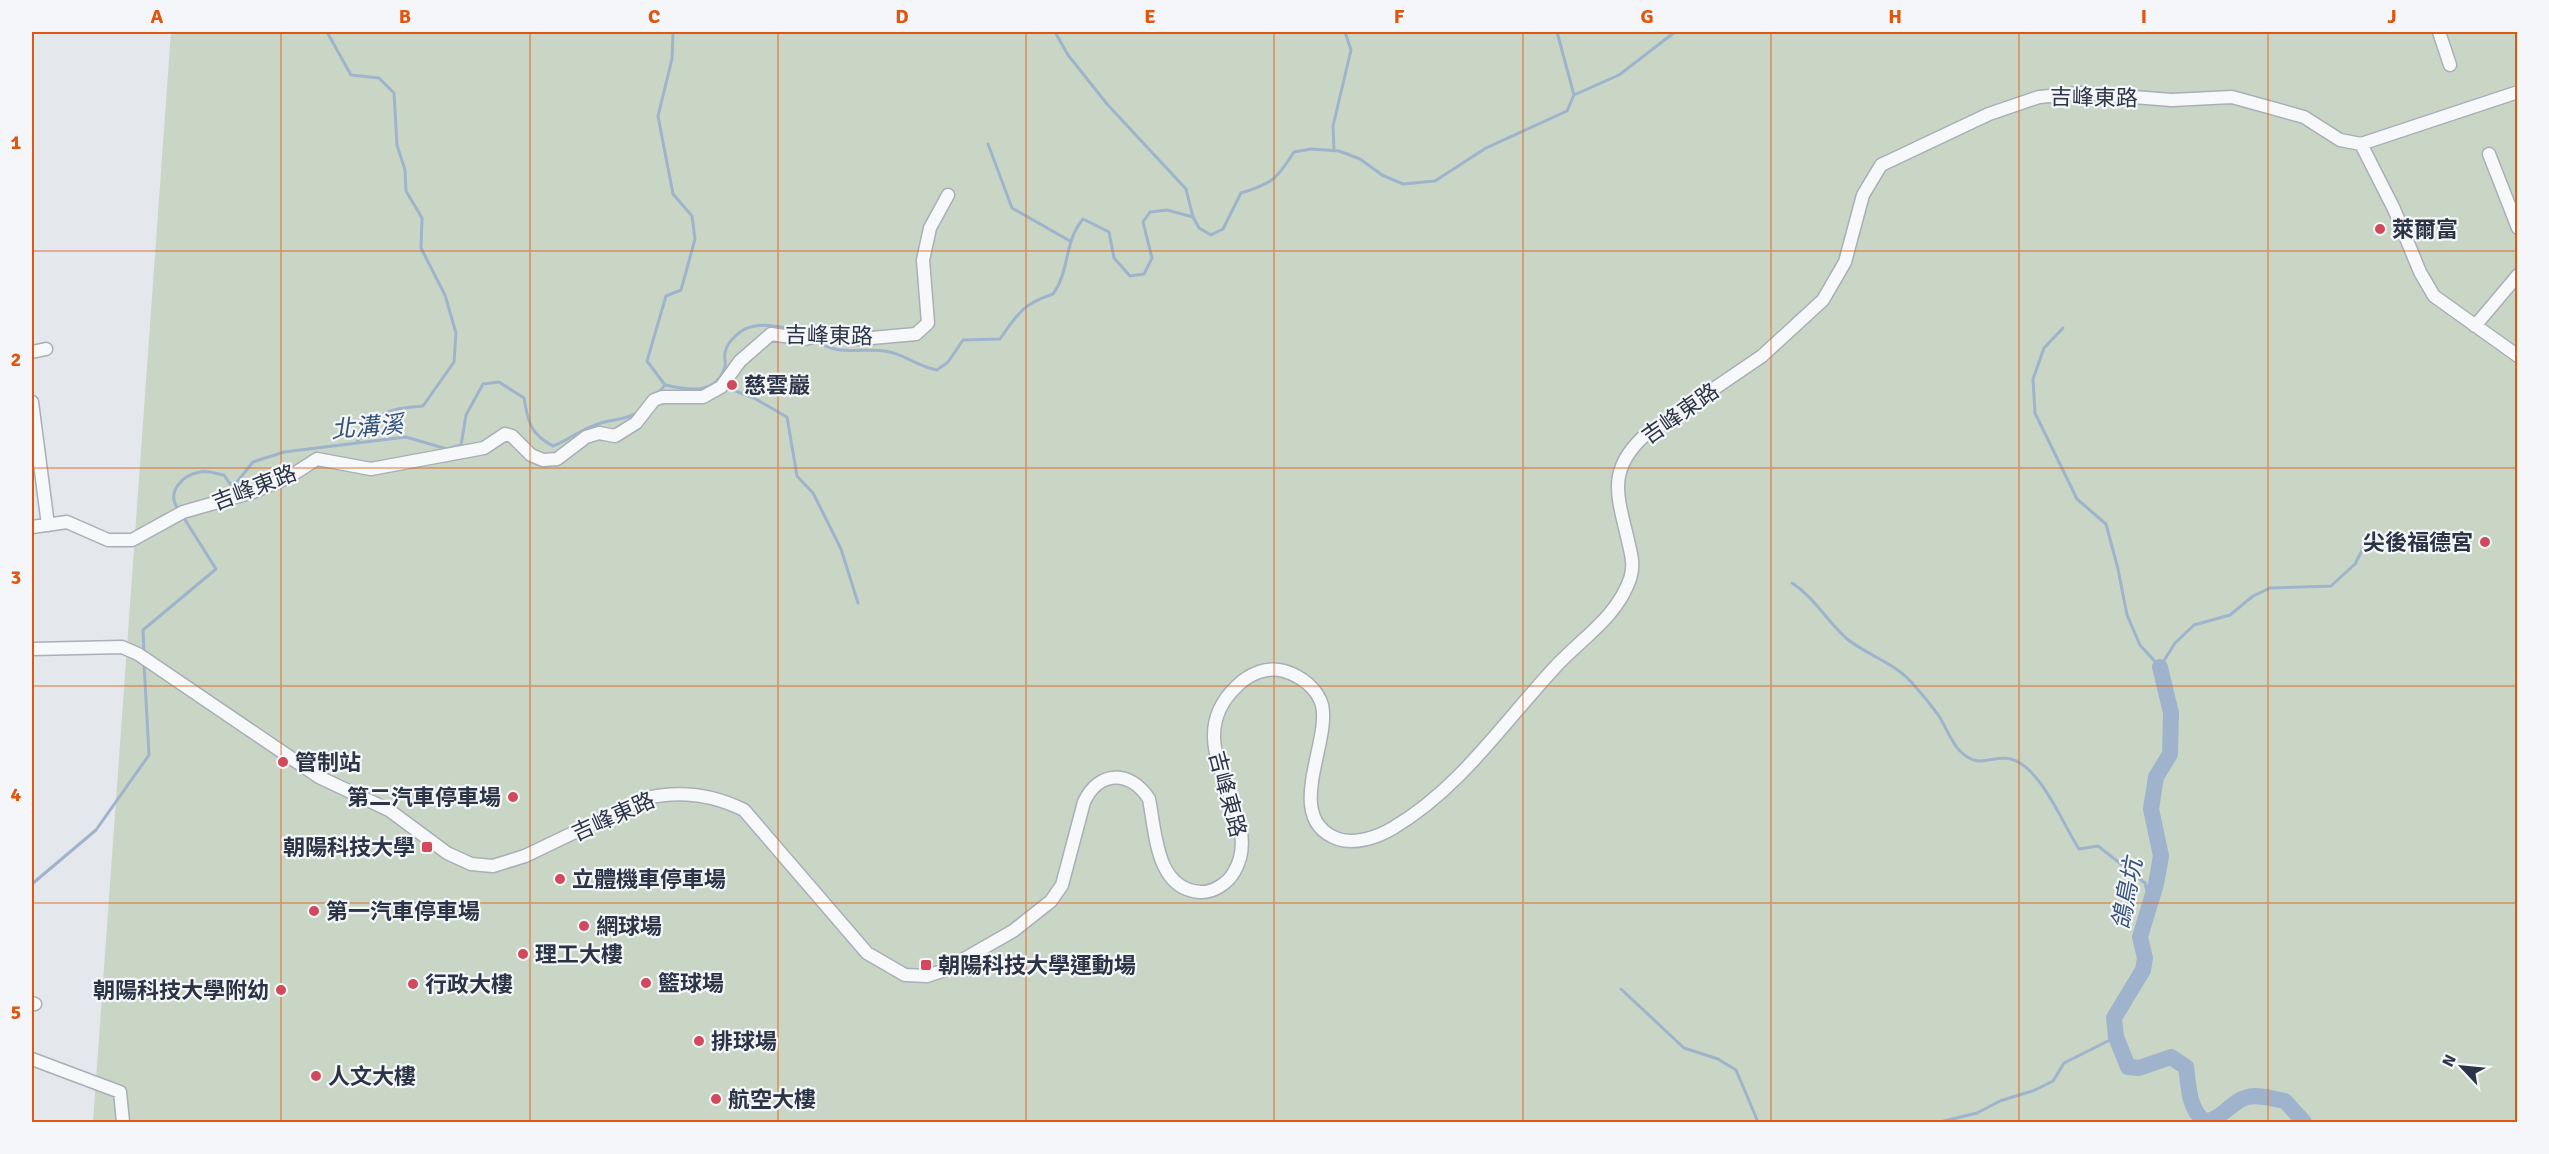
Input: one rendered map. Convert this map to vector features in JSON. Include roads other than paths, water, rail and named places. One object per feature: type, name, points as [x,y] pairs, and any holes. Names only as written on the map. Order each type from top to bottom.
[{"type":"street","points":[[2439,32],[2450,65]]},
{"type":"street","points":[[2517,92],[2361,144],[2394,209],[2420,272],[2434,296],[2517,356]]},
{"type":"street","name":"吉峰東路","points":[[32,650],[122,646],[319,777],[389,810],[447,853],[471,864],[493,866],[525,856],[646,798],[666,793],[696,793],[729,802],[744,810],[867,953],[905,975],[927,976],[945,970],[1013,931],[1051,901],[1062,885],[1084,802],[1089,791],[1102,780],[1118,777],[1132,781],[1143,789],[1149,800],[1166,873],[1175,885],[1188,891],[1206,893],[1220,886],[1233,875],[1243,855],[1242,841],[1235,810],[1216,756],[1214,720],[1234,688],[1246,677],[1266,669],[1284,671],[1302,680],[1316,690],[1322,707],[1310,795],[1312,813],[1320,828],[1334,838],[1351,842],[1386,832],[1414,815],[1473,763],[1559,663],[1615,611],[1630,580],[1634,564],[1621,506],[1618,473],[1629,451],[1643,437],[1762,356],[1823,300],[1845,262],[1863,195],[1881,165],[2013,105],[2039,97],[2082,93],[2172,100],[2232,97],[2304,117],[2340,140],[2361,144]]},
{"type":"street","points":[[2489,154],[2512,221],[2517,228]]},
{"type":"street","name":"吉峰東路","points":[[32,527],[67,522],[108,540],[132,540],[179,514],[253,492],[289,477],[317,459],[371,469],[484,448],[505,434],[512,436],[531,455],[543,460],[557,459],[586,437],[599,433],[615,436],[636,423],[654,400],[662,397],[702,397],[724,384],[740,361],[771,334],[805,339],[827,333],[860,339],[916,334],[928,323],[923,260],[930,228],[948,195]]},
{"type":"street","points":[[2475,326],[2517,275]]},
{"type":"street","points":[[32,352],[46,349]]},
{"type":"street","points":[[32,402],[48,525]]},
{"type":"street","points":[[32,1059],[120,1092],[123,1122]]},
{"type":"waterway","points":[[327,32],[351,75],[379,78],[394,93],[397,145],[405,170],[406,191],[422,218],[421,248],[445,295],[456,333],[454,362],[423,406],[384,414],[371,424],[357,442]]},
{"type":"waterway","points":[[665,385],[647,361],[666,296],[681,290],[695,239],[692,216],[673,194],[658,116],[672,59],[673,32]]},
{"type":"waterway","points":[[1055,32],[1068,55],[1107,104],[1186,189],[1193,217]]},
{"type":"waterway","points":[[1334,151],[1333,126],[1351,50],[1345,32]]},
{"type":"waterway","points":[[817,340],[823,345],[840,350],[892,352],[937,370],[948,362],[963,340],[1000,339],[1022,310],[1053,294],[1062,276],[1073,237],[1083,219],[1109,232],[1114,258],[1130,276],[1144,274],[1152,258],[1143,222],[1150,212],[1167,210],[1193,217],[1199,228],[1211,235],[1223,229],[1241,193],[1273,179],[1294,152],[1311,149],[1339,151],[1360,159],[1382,175],[1403,184],[1435,181],[1486,148],[1567,111],[1574,95],[1557,32]]},
{"type":"waterway","points":[[1574,95],[1619,75],[1675,32]]},
{"type":"waterway","points":[[988,144],[1012,208],[1070,241]]},
{"type":"waterway","name":"北溝溪","points":[[658,393],[665,385],[700,389],[715,383],[725,367],[727,346],[745,329],[761,325],[778,326],[810,333]]},
{"type":"waterway","points":[[2063,328],[2044,348],[2033,379],[2035,413],[2077,499],[2106,524],[2127,615],[2140,645],[2160,667],[2175,643],[2194,625],[2230,615],[2253,596],[2270,588],[2331,586],[2355,564],[2371,533]]},
{"type":"waterway","name":"北溝溪","points":[[178,509],[175,503],[175,491],[187,477],[200,472],[209,472],[224,475],[230,484],[237,482],[253,462],[284,452],[406,437],[447,449],[461,445],[466,415],[483,384],[499,382],[524,398],[531,426],[539,437],[553,446],[594,425],[625,418],[638,412]]},
{"type":"waterway","points":[[725,387],[754,398],[787,417],[797,476],[813,493],[841,549],[858,603]]},
{"type":"waterway","name":"北溝溪","points":[[144,653],[143,630],[216,569],[182,515]]},
{"type":"waterway","points":[[1792,583],[1807,595],[1846,638],[1906,677],[1939,716],[1951,739],[1967,757],[1980,761],[2004,758],[2022,764],[2032,773],[2050,798],[2079,849],[2098,846],[2145,883],[2150,902]]},
{"type":"waterway","name":"北溝溪","points":[[32,884],[96,830],[149,755],[144,663]]},
{"type":"waterway","name":"鴿鳥坑","points":[[2160,667],[2171,713],[2170,754],[2156,777],[2151,809],[2161,856],[2156,884],[2140,937],[2145,958],[2143,970],[2114,1018],[2116,1037],[2128,1067],[2139,1068],[2171,1057],[2186,1067],[2192,1103],[2204,1121],[2216,1118],[2242,1099],[2256,1096],[2285,1101],[2304,1122]]},
{"type":"waterway","points":[[1621,989],[1684,1048],[1718,1059],[1736,1070],[1758,1122]]},
{"type":"waterway","points":[[1940,1122],[1977,1113],[2000,1101],[2035,1090],[2053,1081],[2064,1063],[2116,1037]]},
{"type":"place","name":"萊爾富","points":[[2380,229]]},
{"type":"place","name":"慈雲巖","points":[[732,385]]},
{"type":"place","name":"尖後福德宮","points":[[2485,542]]},
{"type":"place","name":"管制站","points":[[283,762]]},
{"type":"place","name":"第二汽車停車場","points":[[513,797]]},
{"type":"place","name":"朝陽科技大學","points":[[427,847]]},
{"type":"place","name":"立體機車停車場","points":[[560,879]]},
{"type":"place","name":"第一汽車停車場","points":[[314,911]]},
{"type":"place","name":"網球場","points":[[584,926]]},
{"type":"place","name":"理工大樓","points":[[523,954]]},
{"type":"place","name":"朝陽科技大學運動場","points":[[926,965]]},
{"type":"place","name":"籃球場","points":[[646,983]]},
{"type":"place","name":"行政大樓","points":[[413,984]]},
{"type":"place","name":"朝陽科技大學附幼","points":[[281,990]]},
{"type":"place","name":"排球場","points":[[699,1041]]},
{"type":"place","name":"人文大樓","points":[[316,1076]]},
{"type":"place","name":"航空大樓","points":[[716,1099]]}]
